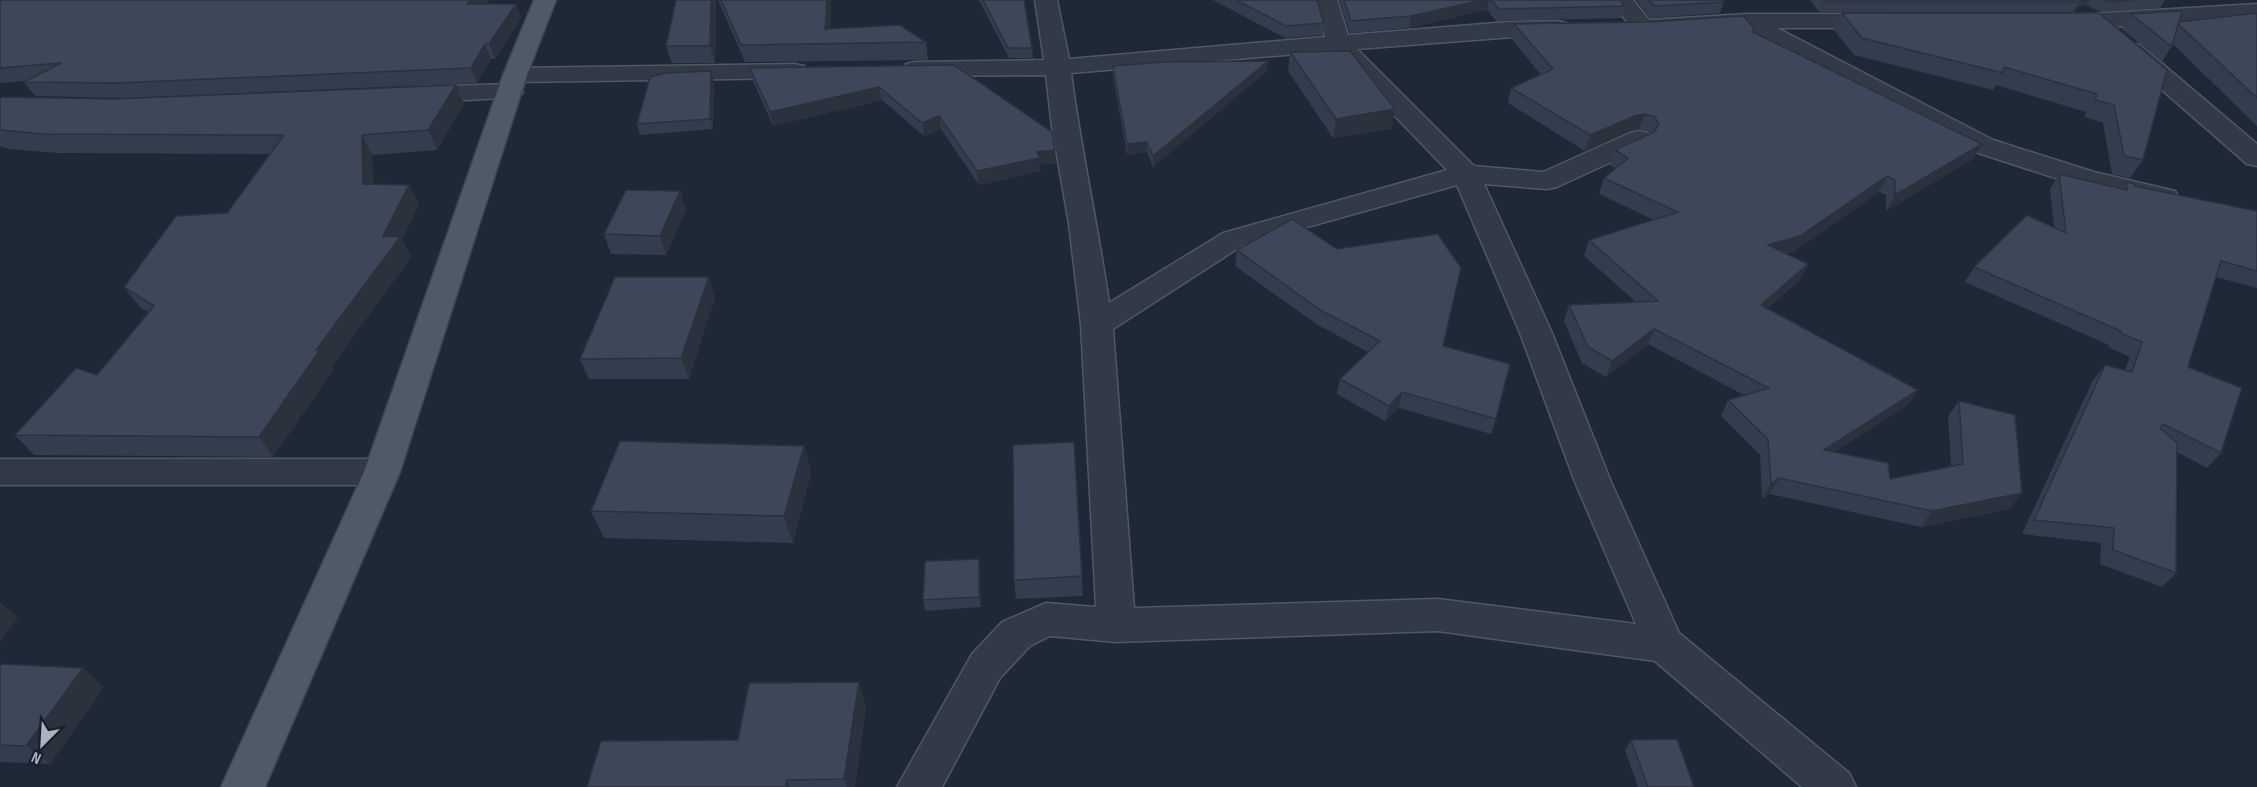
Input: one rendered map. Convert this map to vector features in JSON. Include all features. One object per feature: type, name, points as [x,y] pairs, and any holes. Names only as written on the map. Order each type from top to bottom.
[{"type":"main road","points":[[243,787],[382,472],[512,83],[545,0]]},
{"type":"street","points":[[1046,0],[1058,67],[1065,127],[1083,224],[1096,325],[1116,625]]},
{"type":"street","points":[[1326,0],[1339,44],[1466,174],[1536,333],[1593,482],[1665,645],[1834,787]]},
{"type":"street","points":[[1621,0],[1643,27]]},
{"type":"street","points":[[2069,0],[2097,21],[2257,158]]},
{"type":"street","points":[[2038,21],[2097,21],[2257,10]]},
{"type":"street","points":[[1746,21],[1983,146],[2087,179],[2189,202]]},
{"type":"street","points":[[1609,28],[1746,21],[1910,21]]},
{"type":"street","points":[[893,70],[1058,67],[1508,29],[1576,28]]},
{"type":"street","points":[[393,96],[512,83],[822,71]]},
{"type":"street","points":[[1096,325],[1233,239],[1466,174],[1547,181],[1639,139]]},
{"type":"street","points":[[0,472],[382,472]]},
{"type":"street","points":[[919,787],[986,666],[1016,634],[1046,619],[1116,625],[1438,615],[1665,645]]},
{"type":"building","points":[[0,0],[471,0],[467,4],[516,4],[489,44],[485,44],[471,68],[117,83],[24,82],[61,63],[0,68]]},
{"type":"building","points":[[676,0],[711,0],[710,46],[666,46]]},
{"type":"building","points":[[721,0],[827,0],[825,29],[900,25],[926,42],[741,45]]},
{"type":"building","points":[[983,0],[1024,0],[1032,48],[1008,48]]},
{"type":"building","points":[[1236,0],[1317,0],[1324,23],[1286,26]]},
{"type":"building","points":[[1344,0],[1482,0],[1411,16],[1351,21]]},
{"type":"building","points":[[1491,0],[1620,0],[1624,6],[1499,9]]},
{"type":"building","points":[[1649,0],[1723,0],[1724,2],[1654,6]]},
{"type":"building","points":[[1823,0],[2081,0],[2080,2],[1824,2]]},
{"type":"building","points":[[2104,0],[2133,0],[2108,2]]},
{"type":"building","points":[[2182,11],[2179,22],[2257,13],[2257,98],[2178,24],[2172,47],[2131,14]]},
{"type":"building","points":[[1842,13],[2099,13],[2167,70],[2143,160],[2124,156],[2114,105],[2095,100],[2097,94],[2004,67],[2003,73],[1862,38]]},
{"type":"building","points":[[1743,16],[1754,28],[1753,32],[1982,144],[1895,195],[1895,180],[1887,176],[1800,236],[1768,245],[1808,264],[1761,305],[1918,390],[1824,450],[1888,463],[1890,479],[1963,464],[1959,401],[2015,415],[2022,493],[1932,511],[1779,478],[1771,484],[1768,439],[1728,400],[1769,388],[1654,329],[1612,361],[1588,347],[1569,305],[1658,301],[1589,240],[1678,212],[1604,178],[1628,158],[1615,150],[1654,132],[1659,125],[1655,117],[1645,114],[1590,135],[1511,88],[1553,69],[1514,24],[1648,22]]},
{"type":"building","points":[[1350,51],[1395,109],[1336,119],[1290,52]]},
{"type":"building","points":[[1268,61],[1153,156],[1147,142],[1127,144],[1113,66],[1164,62]]},
{"type":"building","points":[[954,65],[1052,132],[1055,150],[1037,152],[1040,158],[977,171],[939,116],[922,123],[879,87],[770,112],[750,68]]},
{"type":"building","points":[[711,71],[710,119],[637,124],[650,77],[665,73]]},
{"type":"building","points":[[456,85],[428,130],[362,135],[363,184],[409,185],[383,236],[400,237],[316,350],[320,350],[259,437],[15,435],[76,368],[97,375],[154,306],[124,287],[176,216],[227,213],[284,135],[44,134],[0,130],[0,97],[114,99]]},
{"type":"building","points":[[2059,174],[2127,190],[2126,182],[2135,184],[2134,186],[2257,211],[2257,271],[2221,261],[2188,367],[2242,388],[2221,453],[2163,424],[2160,428],[2177,443],[2176,573],[2113,550],[2114,528],[2034,520],[2105,365],[2132,372],[2142,342],[1974,267],[2027,215],[2066,233]]},
{"type":"building","points":[[626,190],[680,191],[660,236],[604,234]]},
{"type":"building","points":[[1292,219],[1337,249],[1438,234],[1461,268],[1443,346],[1510,364],[1496,419],[1402,392],[1389,406],[1340,379],[1380,341],[1320,310],[1237,250]]},
{"type":"building","points":[[615,277],[709,277],[681,358],[580,359]]},
{"type":"building","points":[[620,441],[804,446],[784,516],[591,511]]},
{"type":"building","points":[[1074,442],[1082,576],[1014,580],[1013,445]]},
{"type":"building","points":[[979,559],[979,597],[923,600],[925,561]]},
{"type":"building","points":[[0,664],[83,668],[26,746],[0,745]]},
{"type":"building","points":[[859,682],[844,779],[787,780],[786,787],[587,787],[601,741],[738,740],[749,683]]},
{"type":"building","points":[[1677,739],[1694,787],[1648,787],[1631,740]]}]
